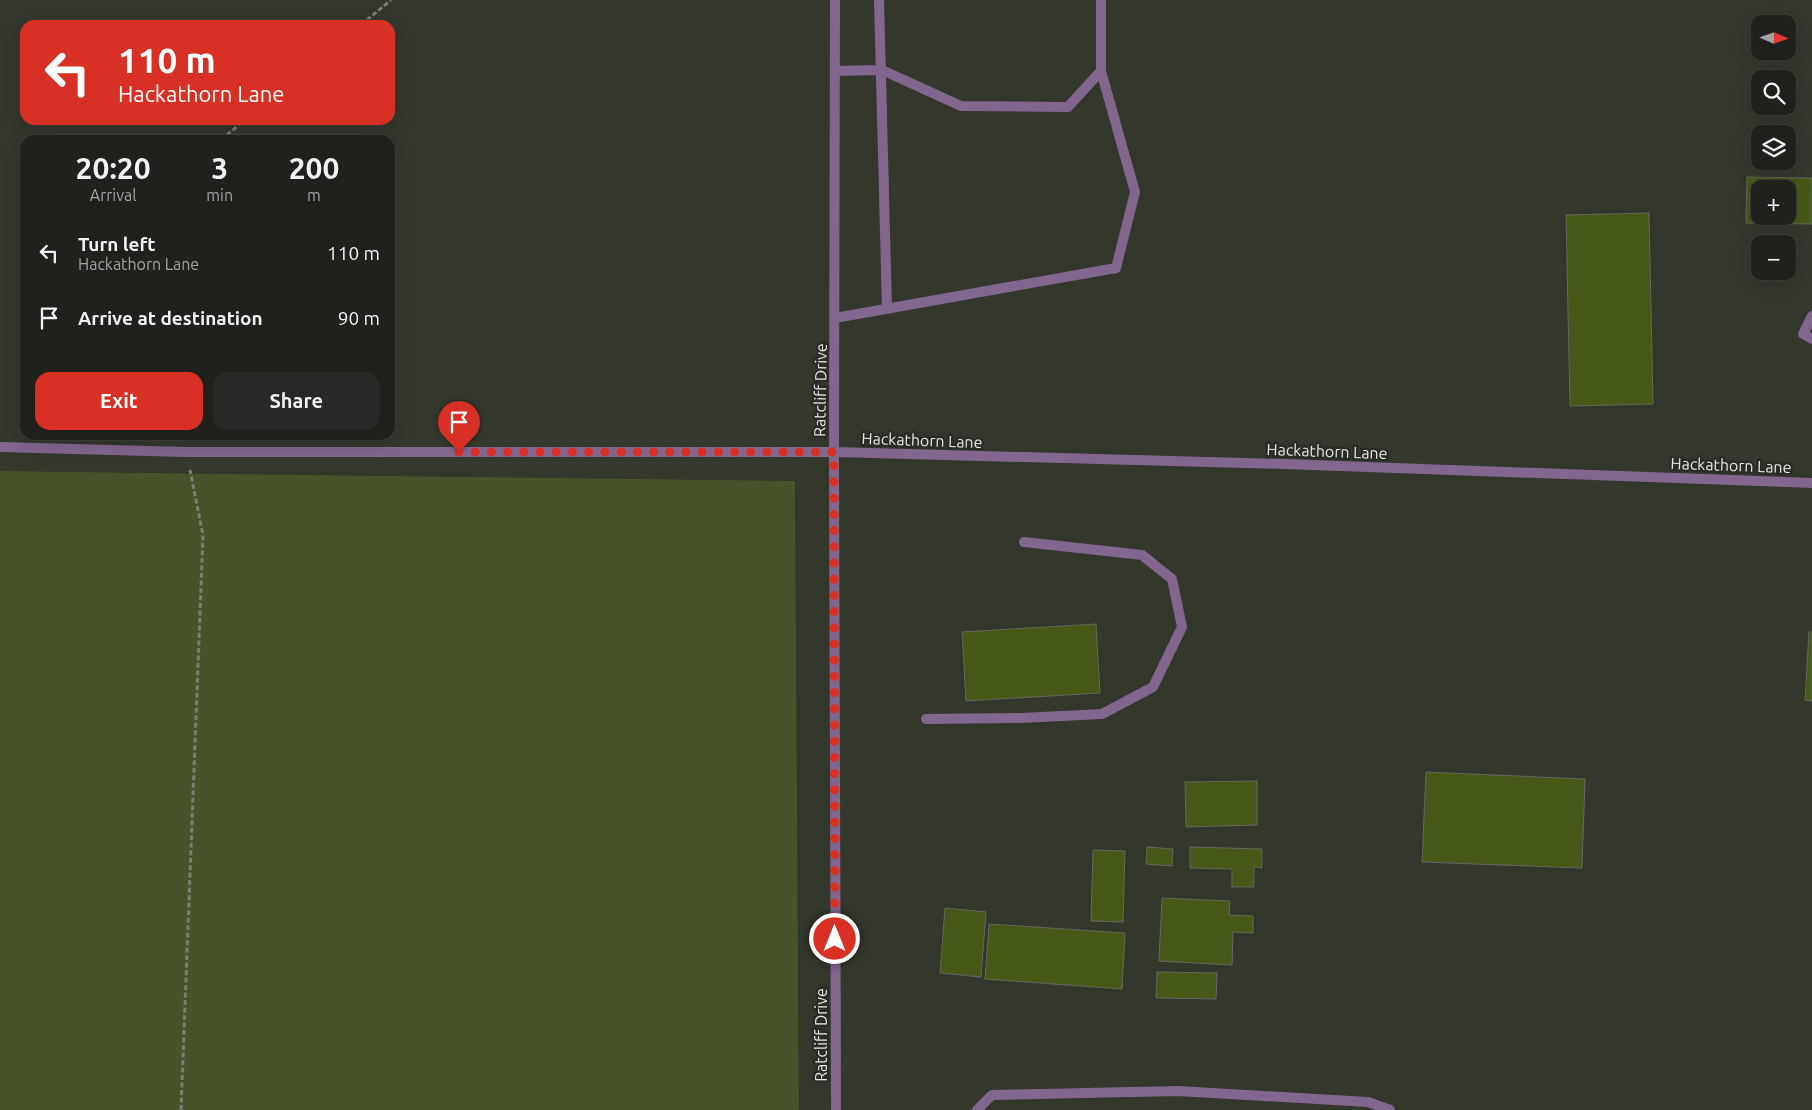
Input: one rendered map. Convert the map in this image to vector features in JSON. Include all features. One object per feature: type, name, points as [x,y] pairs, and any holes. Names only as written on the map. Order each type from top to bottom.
[{"type":"street","name":"Ratcliff Drive","points":[[835,0],[836,1110]]},
{"type":"street","points":[[879,0],[887,309]]},
{"type":"street","points":[[835,318],[1116,268],[1135,192],[1102,71],[1101,0]]},
{"type":"street","points":[[835,71],[882,70],[961,106],[1068,107],[1102,71]]},
{"type":"street","points":[[1812,316],[1803,334],[1812,339]]},
{"type":"street","name":"Hackathorn Lane","points":[[0,447],[186,452],[834,452],[1294,465],[1812,483]]},
{"type":"street","points":[[926,719],[1021,718],[1102,714],[1153,687],[1182,627],[1172,578],[1142,555],[1024,542]]},
{"type":"street","points":[[977,1110],[992,1095],[1178,1091],[1368,1102],[1390,1110]]},
{"type":"path","points":[[368,20],[391,0]]},
{"type":"path","points":[[227,135],[239,125]]},
{"type":"path","points":[[181,1110],[203,535],[186,452]]},
{"type":"shaded area","points":[[0,0],[1812,0],[1812,1110],[799,1110],[795,481],[0,471]]},
{"type":"green space","points":[[0,471],[795,481],[799,1110],[0,1110]]},
{"type":"building","points":[[1747,177],[1812,178],[1812,224],[1796,224],[1796,180],[1751,180],[1751,223],[1746,223]]},
{"type":"building","points":[[1649,213],[1653,404],[1570,406],[1566,215]]},
{"type":"building","points":[[1096,624],[1100,693],[966,701],[962,632]]},
{"type":"building","points":[[1809,632],[1812,632],[1812,701],[1805,700]]},
{"type":"building","points":[[1426,772],[1585,779],[1582,868],[1422,862]]},
{"type":"building","points":[[1257,781],[1257,825],[1186,827],[1185,782]]},
{"type":"building","points":[[1147,847],[1173,849],[1172,866],[1146,864]]},
{"type":"building","points":[[1190,847],[1262,849],[1262,868],[1254,867],[1254,887],[1232,887],[1232,869],[1190,868]]},
{"type":"building","points":[[1093,850],[1125,851],[1123,922],[1091,921]]},
{"type":"building","points":[[1162,898],[1230,901],[1229,915],[1253,916],[1253,933],[1233,932],[1232,965],[1159,961]]},
{"type":"building","points":[[945,908],[986,912],[981,977],[940,973]]},
{"type":"building","points":[[989,924],[1125,933],[1122,989],[985,979]]},
{"type":"building","points":[[1157,972],[1217,973],[1216,999],[1156,998]]},
{"type":"route","points":[[459,452],[834,452],[835,939]]}]
